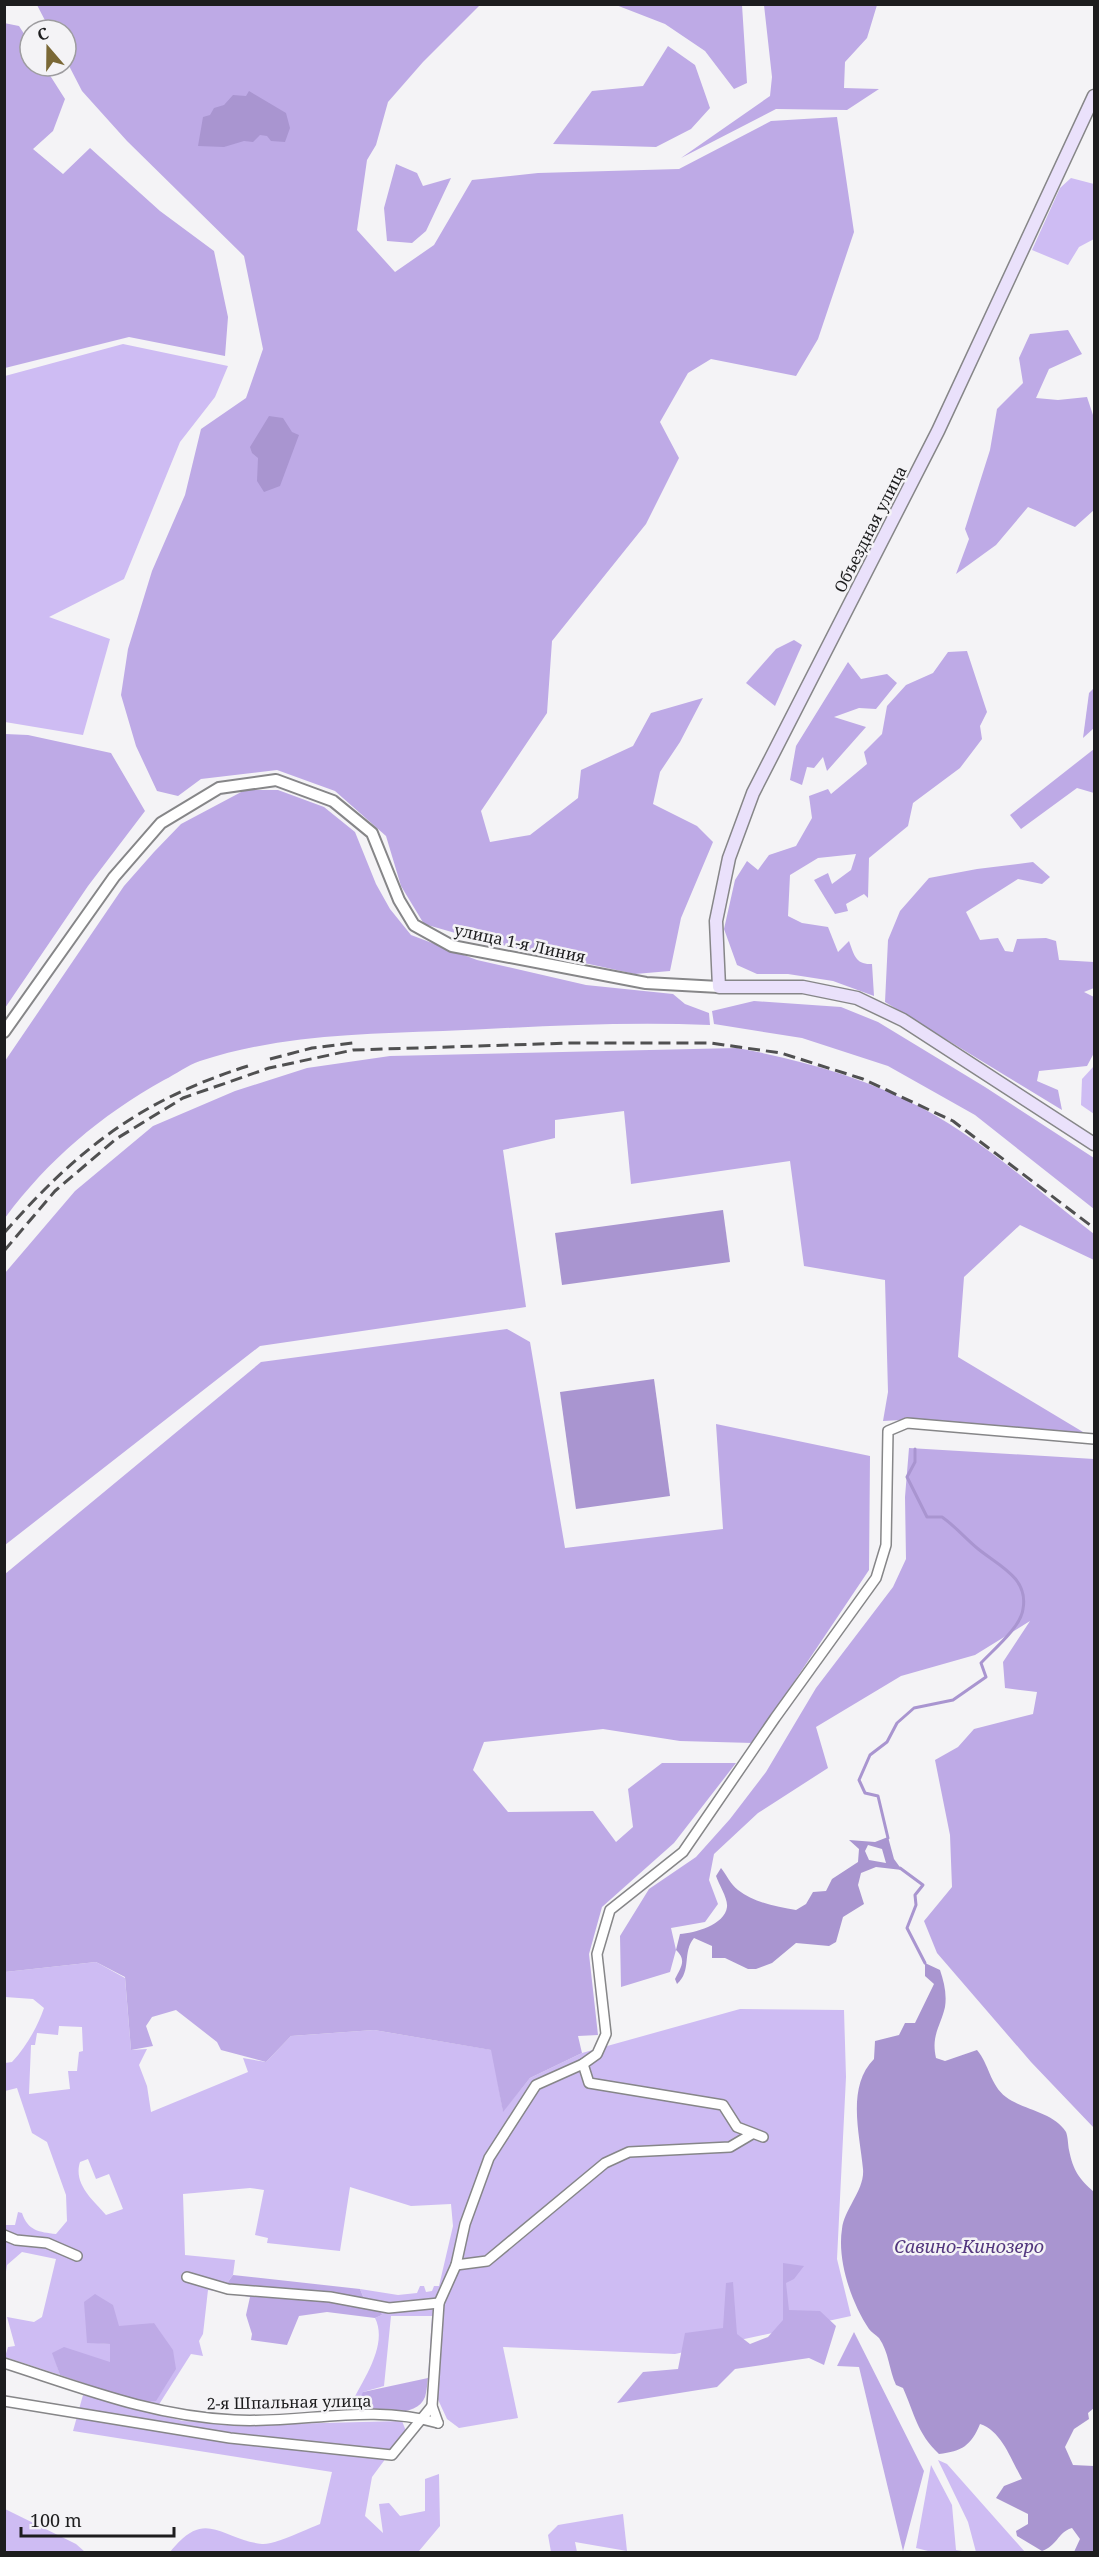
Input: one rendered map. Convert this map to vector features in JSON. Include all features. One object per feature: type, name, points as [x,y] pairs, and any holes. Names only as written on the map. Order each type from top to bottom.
[{"type":"main road","name":"Объездная улица","points":[[719,987],[716,921],[729,858],[753,793],[938,430],[1095,96]]},
{"type":"main road","points":[[719,987],[803,987],[857,998],[903,1020],[1095,1144]]},
{"type":"street","name":"улица 1-я Линия","points":[[4,1032],[114,877],[161,823],[219,788],[276,780],[333,801],[372,833],[399,900],[414,925],[452,946],[646,984],[719,987]]},
{"type":"street","points":[[4,2401],[230,2439],[392,2455],[432,2406],[439,2303],[456,2265],[465,2224],[489,2158],[536,2085],[583,2064],[597,2054],[606,2034],[597,1954],[610,1910],[683,1852],[876,1578],[886,1545],[888,1431],[908,1423],[1095,1439]]},
{"type":"street","points":[[583,2064],[589,2083],[723,2105],[737,2127],[763,2137]]},
{"type":"street","points":[[456,2265],[487,2261],[596,2170],[613,2159],[629,2152],[730,2147],[752,2134]]},
{"type":"street","points":[[4,2235],[16,2240],[47,2243],[77,2256]]},
{"type":"street","points":[[187,2277],[228,2289],[330,2296],[389,2308],[439,2303]]},
{"type":"street","name":"2-я Шпальная улица","points":[[4,2363],[138,2407],[185,2417],[238,2421],[350,2413],[420,2418],[438,2423],[432,2406]]},
{"type":"shaded area","points":[[37,5],[480,5],[423,62],[388,102],[376,145],[367,160],[357,230],[395,272],[434,245],[472,180],[538,173],[679,169],[771,121],[837,117],[854,232],[818,339],[796,376],[711,359],[688,373],[660,422],[679,458],[646,524],[552,641],[547,713],[481,811],[490,842],[530,835],[578,798],[581,770],[633,746],[651,713],[703,698],[680,742],[660,772],[653,804],[697,826],[713,842],[681,918],[670,971],[635,974],[483,941],[424,924],[401,886],[386,836],[335,791],[277,770],[201,779],[178,796],[157,791],[136,746],[121,695],[128,649],[152,571],[185,495],[201,429],[246,398],[263,349],[244,256],[127,141],[82,91],[75,78],[78,78],[78,18],[44,18]]},
{"type":"shaded area","points":[[616,5],[742,5],[747,83],[734,89],[705,51],[665,24]]},
{"type":"shaded area","points":[[764,5],[877,5],[867,38],[845,62],[844,88],[879,89],[847,110],[776,109],[681,158],[770,96],[772,77]]},
{"type":"shaded area","points":[[4,23],[18,26],[18,78],[52,78],[65,99],[53,131],[33,149],[63,174],[90,148],[160,211],[214,251],[228,317],[225,356],[129,337],[5,368]]},
{"type":"shaded area","points":[[668,46],[695,65],[710,108],[691,129],[656,147],[553,144],[592,91],[643,86]]},
{"type":"shaded area","points":[[396,164],[417,173],[423,186],[451,178],[426,231],[412,243],[387,241],[384,208]]},
{"type":"shaded area","points":[[1071,178],[1094,184],[1094,239],[1079,247],[1068,265],[1032,250],[1060,188]]},
{"type":"shaded area","points":[[1068,330],[1082,354],[1049,369],[1036,398],[1058,400],[1087,397],[1094,418],[1094,510],[1075,527],[1028,507],[996,545],[956,574],[969,539],[965,529],[990,450],[997,409],[1023,383],[1019,358],[1030,334]]},
{"type":"shaded area","points":[[123,344],[228,366],[215,397],[180,442],[124,579],[49,617],[110,639],[83,735],[5,722],[5,376]]},
{"type":"shaded area","points":[[794,640],[802,645],[775,706],[746,683],[776,649]]},
{"type":"shaded area","points":[[967,651],[987,712],[980,726],[982,739],[960,768],[913,803],[908,826],[869,858],[868,898],[864,894],[846,904],[848,911],[835,914],[814,880],[828,873],[832,884],[851,870],[856,854],[818,858],[790,875],[788,916],[802,923],[828,927],[838,952],[849,941],[859,961],[872,964],[874,996],[833,981],[788,974],[757,974],[737,965],[724,929],[735,880],[747,861],[758,870],[769,855],[796,846],[812,818],[809,796],[828,789],[831,794],[867,764],[864,752],[882,734],[887,706],[906,685],[933,673],[948,652]]},
{"type":"shaded area","points":[[848,662],[861,679],[887,674],[897,683],[876,709],[859,708],[834,717],[866,727],[827,771],[823,757],[814,768],[807,767],[802,785],[790,780],[796,746]]},
{"type":"shaded area","points":[[1094,688],[1094,728],[1083,738],[1089,693]]},
{"type":"shaded area","points":[[5,734],[28,735],[111,753],[145,811],[88,886],[5,1008]]},
{"type":"shaded area","points":[[1094,749],[1094,793],[1077,788],[1021,829],[1010,815]]},
{"type":"shaded area","points":[[245,790],[278,790],[324,807],[355,832],[376,884],[390,909],[411,935],[477,960],[586,985],[673,994],[685,1004],[709,1013],[710,1025],[576,1025],[351,1035],[290,1041],[230,1052],[186,1067],[118,1108],[58,1158],[5,1218],[5,1061],[124,886],[154,852],[181,824]]},
{"type":"shaded area","points":[[1033,862],[1050,877],[1042,884],[1018,879],[966,912],[980,940],[998,938],[1005,951],[1013,952],[1017,939],[1046,938],[1056,941],[1059,960],[1094,962],[1094,988],[1084,992],[1094,997],[1094,1053],[1087,1066],[1039,1071],[1037,1081],[1058,1090],[1062,1110],[885,1002],[888,940],[900,911],[929,878]]},
{"type":"shaded area","points":[[754,1001],[841,1007],[878,1022],[985,1087],[1094,1158],[1094,1209],[975,1115],[888,1066],[802,1038],[714,1024],[712,1011]]},
{"type":"shaded area","points":[[737,1048],[833,1071],[879,1088],[924,1109],[990,1152],[1094,1234],[1094,1260],[1020,1225],[964,1277],[958,1357],[1083,1432],[1082,1435],[920,1419],[883,1421],[888,1392],[885,1280],[804,1266],[790,1161],[631,1184],[624,1111],[555,1120],[555,1138],[503,1150],[526,1307],[260,1346],[5,1545],[5,1273],[75,1191],[153,1126],[235,1091],[307,1068],[390,1056]]},
{"type":"shaded area","points":[[1094,1066],[1094,1114],[1081,1105],[1082,1079]]},
{"type":"shaded area","points":[[507,1329],[530,1342],[565,1548],[723,1529],[716,1424],[870,1456],[869,1570],[753,1743],[680,1741],[603,1729],[484,1742],[473,1770],[508,1812],[593,1811],[616,1842],[633,1827],[628,1789],[662,1763],[736,1763],[674,1843],[602,1907],[589,1954],[598,2035],[578,2036],[582,2053],[530,2078],[503,2112],[491,2050],[374,2030],[291,2036],[266,2062],[221,2050],[217,2042],[176,2010],[152,2017],[146,2026],[153,2046],[131,2050],[125,1977],[96,1962],[5,1972],[5,1574],[261,1362]]},
{"type":"shaded area","points":[[909,1448],[1094,1459],[1094,2128],[1031,2062],[937,1953],[924,1921],[952,1887],[950,1835],[935,1760],[958,1747],[974,1729],[1033,1714],[1037,1692],[1005,1688],[1003,1662],[1030,1621],[975,1655],[901,1676],[816,1727],[828,1768],[758,1813],[714,1854],[709,1880],[718,1904],[705,1922],[671,1928],[676,1950],[670,1972],[621,1987],[620,1936],[649,1889],[696,1857],[730,1819],[766,1772],[816,1688],[893,1587],[906,1559],[905,1497]]},
{"type":"shaded area","points":[[96,1962],[125,1978],[131,2050],[147,2049],[139,2065],[147,2086],[151,2112],[248,2072],[243,2058],[266,2062],[291,2036],[374,2030],[492,2050],[503,2111],[530,2078],[582,2053],[740,2009],[844,2010],[846,2077],[837,2259],[851,2316],[675,2354],[503,2347],[518,2418],[459,2428],[447,2419],[428,2378],[432,2316],[391,2316],[384,2386],[363,2392],[375,2411],[349,2408],[372,2364],[379,2340],[375,2318],[382,2315],[367,2306],[360,2289],[398,2295],[417,2293],[420,2286],[424,2286],[426,2292],[432,2291],[434,2286],[439,2286],[453,2226],[451,2204],[411,2206],[350,2187],[340,2251],[267,2243],[268,2238],[255,2235],[264,2190],[250,2188],[183,2194],[185,2255],[235,2260],[233,2275],[228,2282],[229,2293],[208,2290],[203,2334],[199,2341],[203,2356],[191,2354],[158,2406],[139,2402],[154,2323],[87,2342],[110,2344],[110,2363],[53,2353],[60,2375],[5,2357],[8,2347],[15,2346],[7,2317],[34,2322],[42,2317],[56,2259],[22,2252],[7,2265],[5,2278],[5,2225],[15,2225],[18,2212],[22,2213],[27,2224],[35,2230],[56,2234],[67,2221],[66,2195],[47,2142],[32,2133],[17,2088],[5,2091],[5,2063],[12,2062],[22,2050],[44,2008],[33,1999],[5,1997],[5,1972]],"holes":[[[59,2026],[82,2027],[83,2051],[79,2052],[77,2071],[68,2071],[70,2089],[29,2094],[31,2045],[35,2045],[37,2033],[58,2035]],[[88,2159],[96,2179],[109,2174],[123,2209],[106,2215],[90,2197],[79,2177],[80,2162]]]},
{"type":"shaded area","points":[[783,2263],[804,2266],[794,2279],[786,2283],[789,2310],[820,2311],[836,2326],[824,2365],[809,2358],[735,2369],[717,2387],[617,2403],[643,2372],[678,2369],[685,2333],[723,2328],[726,2283],[733,2282],[737,2334],[750,2344],[768,2337],[783,2320]]},
{"type":"shaded area","points":[[233,2275],[360,2289],[367,2306],[379,2309],[382,2315],[375,2318],[327,2312],[299,2316],[287,2345],[251,2340],[252,2334],[246,2315],[250,2297],[229,2293],[228,2282]]},
{"type":"shaded area","points":[[95,2294],[113,2305],[119,2326],[154,2323],[173,2350],[176,2369],[156,2401],[139,2402],[60,2375],[52,2353],[64,2347],[110,2362],[110,2344],[87,2343],[84,2302]]},
{"type":"shaded area","points":[[854,2332],[924,2471],[903,2551],[859,2367],[837,2366]]},
{"type":"shaded area","points":[[428,2378],[425,2397],[421,2404],[414,2408],[388,2412],[364,2405],[361,2396],[363,2392]]},
{"type":"shaded area","points":[[83,2395],[183,2421],[245,2425],[402,2421],[406,2431],[372,2477],[365,2516],[383,2533],[379,2504],[389,2503],[400,2516],[425,2511],[425,2479],[439,2474],[440,2526],[419,2551],[412,2552],[170,2552],[194,2531],[204,2528],[247,2541],[267,2544],[320,2524],[332,2472],[73,2431]]},
{"type":"shaded area","points":[[938,2460],[947,2464],[1025,2552],[976,2552],[968,2522]]},
{"type":"shaded area","points":[[931,2465],[952,2505],[956,2550],[968,2552],[932,2552],[916,2548]]},
{"type":"shaded area","points":[[5,2509],[76,2544],[85,2552],[5,2552]]},
{"type":"shaded area","points":[[623,2514],[627,2551],[575,2542],[577,2552],[551,2552],[548,2535],[558,2525]]},
{"type":"water","points":[[249,91],[286,113],[290,128],[285,142],[271,141],[267,136],[260,135],[253,142],[244,141],[224,147],[198,146],[203,117],[210,115],[214,108],[224,105],[233,95],[246,96]]},
{"type":"water","points":[[269,416],[283,418],[292,432],[299,435],[280,486],[264,492],[257,481],[258,458],[252,453],[250,447]]},
{"type":"water","points":[[723,1210],[730,1262],[562,1285],[555,1233]]},
{"type":"water","points":[[654,1379],[670,1496],[576,1509],[560,1392]]},
{"type":"water","points":[[888,1837],[894,1859],[902,1870],[876,1867],[861,1873],[858,1885],[864,1904],[843,1917],[836,1942],[829,1946],[796,1943],[772,1963],[756,1969],[748,1969],[725,1958],[712,1958],[712,1946],[694,1938],[688,1949],[682,1979],[677,1984],[675,1979],[682,1960],[676,1950],[680,1934],[708,1927],[721,1919],[725,1913],[726,1900],[716,1876],[721,1868],[738,1890],[751,1898],[796,1910],[806,1904],[813,1892],[826,1891],[832,1879],[858,1862],[859,1849],[849,1840],[875,1842]],"holes":[[[868,1845],[882,1849],[886,1863],[869,1860],[865,1851]]]},
{"type":"water","name":"Савино-Кинозеро","points":[[925,1963],[940,1970],[944,1984],[945,2007],[935,2037],[936,2058],[945,2061],[977,2050],[996,2087],[1006,2097],[1061,2125],[1067,2134],[1075,2169],[1094,2192],[1094,2408],[1088,2413],[1089,2419],[1074,2429],[1065,2447],[1073,2465],[1094,2466],[1094,2552],[1074,2552],[1080,2539],[1072,2528],[1042,2551],[1017,2536],[1016,2531],[1028,2524],[1028,2514],[996,2498],[1004,2486],[1022,2479],[1000,2439],[988,2428],[980,2424],[973,2438],[965,2446],[939,2454],[926,2439],[917,2423],[903,2388],[896,2385],[882,2343],[862,2318],[851,2294],[844,2267],[841,2241],[846,2214],[863,2177],[857,2112],[860,2083],[865,2070],[874,2059],[875,2041],[899,2035],[905,2023],[915,2023],[934,1984],[925,1976]]},
{"type":"waterway","points":[[888,1838],[878,1796],[865,1793],[859,1780],[870,1755],[887,1742],[897,1723],[914,1708],[953,1700],[986,1677],[981,1663],[1012,1631],[1021,1616],[1024,1598],[1016,1580],[1002,1566],[977,1548],[942,1517],[927,1517],[907,1477],[915,1462],[915,1449]]},
{"type":"waterway","points":[[900,1868],[923,1885],[915,1895],[916,1905],[907,1928],[925,1963]]},
{"type":"railway","points":[[270,1059],[312,1048],[353,1043]]},
{"type":"railway","points":[[4,1251],[55,1191],[116,1139],[183,1098],[269,1068],[353,1050],[571,1043],[710,1043],[781,1053],[863,1079],[953,1121],[1094,1228]]},
{"type":"railway","points":[[4,1233],[58,1176],[113,1131],[175,1095],[210,1079],[248,1066]]}]
